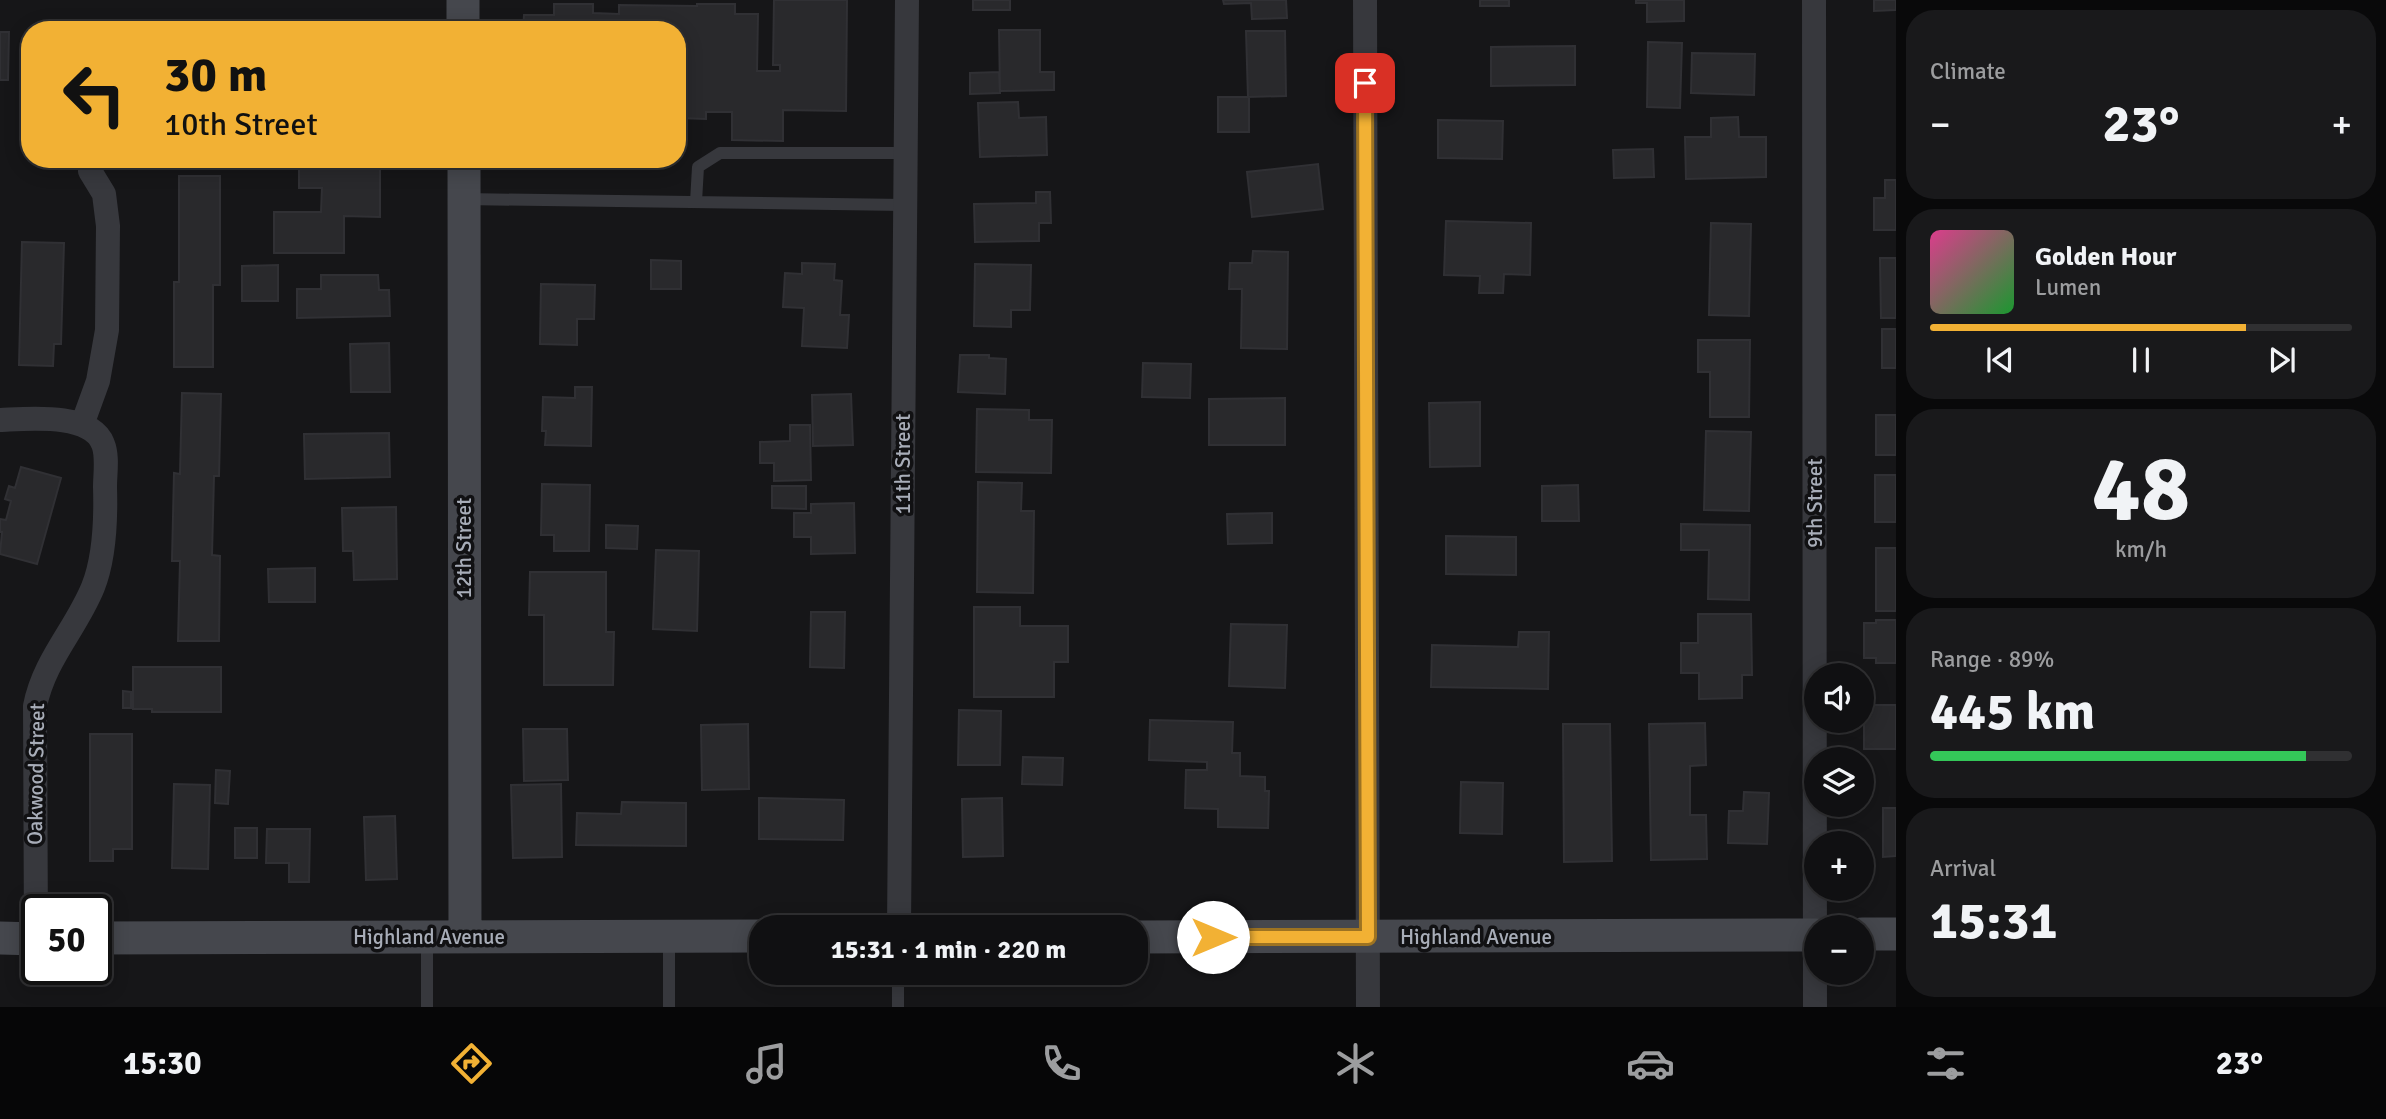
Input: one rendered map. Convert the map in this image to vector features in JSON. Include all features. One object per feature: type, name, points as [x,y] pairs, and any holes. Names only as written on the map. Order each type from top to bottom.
[{"type":"main road","points":[[463,0],[464,21]]},
{"type":"main road","name":"12th Street","points":[[464,168],[465,937]]},
{"type":"main road","points":[[1874,934],[1896,934]]},
{"type":"main road","name":"Highland Avenue","points":[[1148,937],[1804,935]]},
{"type":"main road","name":"Highland Avenue","points":[[112,938],[749,936]]},
{"type":"main road","points":[[0,939],[21,939]]},
{"type":"street","name":"11th Street","points":[[899,915],[907,0]]},
{"type":"street","points":[[1365,0],[1368,1007]]},
{"type":"street","name":"9th Street","points":[[1814,0],[1816,915]]},
{"type":"street","points":[[0,420],[56,419],[82,425],[97,381],[107,330],[108,226],[104,194],[90,172]]},
{"type":"street","name":"Oakwood Street","points":[[36,894],[35,706],[39,684],[93,587],[100,560],[106,511],[104,445],[97,434],[82,425]]},
{"type":"street","name":"9th Street","points":[[1815,985],[1815,1007]]},
{"type":"lane","points":[[696,202],[698,167],[720,153],[905,153]]},
{"type":"lane","points":[[464,199],[905,205]]},
{"type":"lane","points":[[669,936],[669,1007]]},
{"type":"lane","points":[[427,937],[428,1007]]},
{"type":"lane","points":[[898,985],[898,1007]]},
{"type":"building","points":[[774,0],[847,0],[846,111],[783,110],[783,141],[732,140],[732,112],[706,112],[706,119],[686,118],[686,21],[524,21],[524,15],[554,15],[554,4],[593,4],[593,13],[619,14],[619,5],[735,4],[735,14],[758,14],[757,71],[780,71],[780,65],[773,65]]},
{"type":"building","points":[[973,0],[1010,0],[1010,10],[973,10]]},
{"type":"building","points":[[1223,0],[1286,0],[1287,18],[1252,19],[1251,3],[1224,4]]},
{"type":"building","points":[[1480,0],[1509,0],[1509,6],[1480,6]]},
{"type":"building","points":[[1636,0],[1684,0],[1684,21],[1647,22],[1647,3],[1636,3]]},
{"type":"building","points":[[1874,0],[1896,0],[1896,10],[1874,11]]},
{"type":"building","points":[[999,30],[1040,30],[1040,72],[1054,72],[1054,90],[1000,91]]},
{"type":"building","points":[[1246,31],[1285,31],[1286,96],[1248,97]]},
{"type":"building","points":[[0,32],[9,32],[8,80],[0,80]]},
{"type":"building","points":[[1648,42],[1682,43],[1680,108],[1647,107]]},
{"type":"building","points":[[1575,46],[1575,85],[1491,86],[1491,47]]},
{"type":"building","points":[[1692,53],[1755,54],[1754,95],[1691,93]]},
{"type":"building","points":[[999,72],[1000,93],[970,94],[970,73]]},
{"type":"building","points":[[1218,97],[1249,97],[1249,132],[1218,132]]},
{"type":"building","points":[[1018,102],[1019,118],[1046,117],[1047,155],[980,157],[978,103]]},
{"type":"building","points":[[1738,117],[1739,137],[1766,137],[1766,177],[1686,179],[1685,137],[1711,137],[1711,118]]},
{"type":"building","points":[[1438,120],[1503,121],[1502,159],[1438,158]]},
{"type":"building","points":[[1653,149],[1654,177],[1614,178],[1613,150]]},
{"type":"building","points":[[1318,164],[1323,209],[1252,217],[1247,172]]},
{"type":"building","points":[[299,168],[380,168],[380,217],[344,216],[344,253],[274,253],[274,212],[321,212],[322,188],[299,188]]},
{"type":"building","points":[[179,176],[220,176],[220,285],[213,285],[213,367],[174,367],[174,282],[179,282]]},
{"type":"building","points":[[1885,180],[1896,180],[1896,230],[1874,230],[1874,198],[1885,198]]},
{"type":"building","points":[[1036,192],[1050,192],[1051,223],[1039,223],[1039,241],[975,242],[974,204],[1036,203]]},
{"type":"building","points":[[1446,221],[1531,223],[1530,275],[1504,274],[1503,293],[1479,293],[1480,276],[1444,275]]},
{"type":"building","points":[[1711,223],[1751,224],[1749,316],[1709,315]]},
{"type":"building","points":[[22,242],[64,243],[61,344],[54,344],[53,366],[19,365]]},
{"type":"building","points":[[1253,251],[1288,252],[1287,349],[1241,348],[1242,289],[1229,289],[1230,263],[1252,263]]},
{"type":"building","points":[[1880,258],[1896,258],[1896,318],[1881,318]]},
{"type":"building","points":[[651,260],[681,261],[681,289],[651,289]]},
{"type":"building","points":[[802,263],[835,264],[834,280],[842,281],[840,315],[849,315],[847,348],[802,346],[804,308],[783,307],[785,273],[802,274]]},
{"type":"building","points":[[975,264],[1031,265],[1030,310],[1011,310],[1011,327],[974,326]]},
{"type":"building","points":[[278,265],[278,301],[242,301],[242,266]]},
{"type":"building","points":[[321,275],[378,275],[379,290],[389,290],[390,316],[297,318],[297,289],[321,289]]},
{"type":"building","points":[[541,284],[595,285],[594,319],[577,319],[577,345],[540,344]]},
{"type":"building","points":[[1882,329],[1896,329],[1896,368],[1882,368]]},
{"type":"building","points":[[1698,340],[1750,340],[1749,417],[1710,417],[1710,372],[1698,372]]},
{"type":"building","points":[[389,343],[390,392],[351,392],[350,344]]},
{"type":"building","points":[[960,355],[989,355],[989,358],[1006,359],[1005,394],[958,392]]},
{"type":"building","points":[[1143,363],[1191,364],[1190,398],[1142,397]]},
{"type":"building","points":[[575,387],[592,387],[591,446],[545,445],[546,431],[542,431],[543,397],[575,398]]},
{"type":"building","points":[[182,393],[221,394],[219,476],[214,476],[212,555],[220,556],[219,641],[178,641],[180,561],[172,561],[174,473],[180,474]]},
{"type":"building","points":[[851,394],[853,445],[813,446],[812,395]]},
{"type":"building","points":[[1285,398],[1285,445],[1209,445],[1209,399]]},
{"type":"building","points":[[1480,402],[1480,466],[1430,467],[1429,403]]},
{"type":"building","points":[[977,409],[1029,410],[1029,420],[1052,420],[1051,473],[976,472]]},
{"type":"building","points":[[1876,415],[1896,415],[1896,455],[1876,455]]},
{"type":"building","points":[[790,425],[810,425],[811,480],[774,481],[774,463],[760,463],[760,442],[790,441]]},
{"type":"building","points":[[1706,431],[1751,432],[1749,511],[1704,510]]},
{"type":"building","points":[[389,433],[390,477],[305,479],[304,434]]},
{"type":"building","points":[[21,467],[61,478],[37,564],[0,554],[0,519],[6,520],[11,501],[5,499],[9,486],[15,488]]},
{"type":"building","points":[[1875,475],[1896,475],[1896,522],[1875,522]]},
{"type":"building","points":[[978,482],[1022,483],[1021,511],[1034,511],[1033,593],[977,592]]},
{"type":"building","points":[[542,484],[590,485],[589,551],[554,551],[554,535],[541,535]]},
{"type":"building","points":[[1578,485],[1579,521],[1542,521],[1542,486]]},
{"type":"building","points":[[772,486],[806,486],[806,509],[772,508]]},
{"type":"building","points":[[854,503],[855,553],[811,554],[811,537],[794,537],[794,513],[811,513],[811,504]]},
{"type":"building","points":[[396,507],[397,579],[354,580],[353,551],[343,551],[342,508]]},
{"type":"building","points":[[1272,513],[1272,543],[1228,544],[1227,514]]},
{"type":"building","points":[[1681,524],[1750,525],[1749,600],[1708,599],[1709,550],[1681,550]]},
{"type":"building","points":[[606,525],[638,526],[637,549],[606,548]]},
{"type":"building","points":[[1446,536],[1516,537],[1516,575],[1446,574]]},
{"type":"building","points":[[1876,548],[1896,548],[1896,611],[1876,611]]},
{"type":"building","points":[[656,550],[699,551],[697,631],[653,629]]},
{"type":"building","points":[[315,568],[315,602],[269,602],[268,569]]},
{"type":"building","points":[[530,572],[606,572],[606,632],[614,632],[613,685],[544,685],[544,615],[529,615]]},
{"type":"building","points":[[974,607],[1020,607],[1020,626],[1068,626],[1068,662],[1054,662],[1054,697],[974,697]]},
{"type":"building","points":[[811,612],[845,612],[844,668],[810,667]]},
{"type":"building","points":[[1698,614],[1751,614],[1752,675],[1742,675],[1742,698],[1699,699],[1699,673],[1681,673],[1681,643],[1698,643]]},
{"type":"building","points":[[1876,620],[1896,620],[1896,663],[1876,663],[1876,658],[1864,658],[1864,623],[1876,623]]},
{"type":"building","points":[[1231,624],[1287,625],[1285,688],[1229,686]]},
{"type":"building","points":[[1519,632],[1549,632],[1548,689],[1431,687],[1432,645],[1518,647]]},
{"type":"building","points":[[133,667],[221,667],[221,712],[152,712],[152,709],[133,709]]},
{"type":"building","points":[[123,691],[131,692],[131,708],[123,708]]},
{"type":"building","points":[[1874,705],[1896,705],[1896,749],[1864,747],[1864,733],[1874,733]]},
{"type":"building","points":[[959,710],[1001,711],[1000,765],[958,765]]},
{"type":"building","points":[[1150,720],[1233,722],[1232,753],[1240,753],[1240,776],[1265,777],[1265,791],[1269,791],[1268,828],[1218,827],[1218,809],[1185,808],[1186,770],[1207,770],[1207,762],[1149,760]]},
{"type":"building","points":[[1705,723],[1706,765],[1690,766],[1690,815],[1706,815],[1707,859],[1651,860],[1649,724]]},
{"type":"building","points":[[748,724],[749,789],[702,790],[701,725]]},
{"type":"building","points":[[1563,724],[1610,724],[1612,861],[1564,862]]},
{"type":"building","points":[[523,729],[567,729],[568,780],[524,781]]},
{"type":"building","points":[[90,734],[132,734],[132,849],[113,849],[113,861],[90,861]]},
{"type":"building","points":[[1023,757],[1063,758],[1062,785],[1022,784]]},
{"type":"building","points":[[216,770],[230,771],[228,804],[215,803]]},
{"type":"building","points":[[1461,782],[1503,783],[1502,834],[1460,833]]},
{"type":"building","points":[[174,784],[210,785],[208,869],[172,868]]},
{"type":"building","points":[[561,784],[562,857],[513,858],[511,785]]},
{"type":"building","points":[[1744,792],[1769,793],[1767,844],[1728,843],[1729,811],[1743,811]]},
{"type":"building","points":[[759,798],[844,800],[843,840],[759,839]]},
{"type":"building","points":[[1002,798],[1003,856],[963,857],[962,799]]},
{"type":"building","points":[[622,802],[686,803],[686,846],[576,845],[577,813],[621,814]]},
{"type":"building","points":[[1883,808],[1896,808],[1896,856],[1883,857]]},
{"type":"building","points":[[395,816],[397,879],[366,880],[364,817]]},
{"type":"building","points":[[235,828],[257,828],[257,858],[235,858]]},
{"type":"building","points":[[267,829],[310,829],[309,882],[289,882],[289,863],[266,863]]},
{"type":"route","points":[[1213,937],[1368,937],[1365,83]]}]
